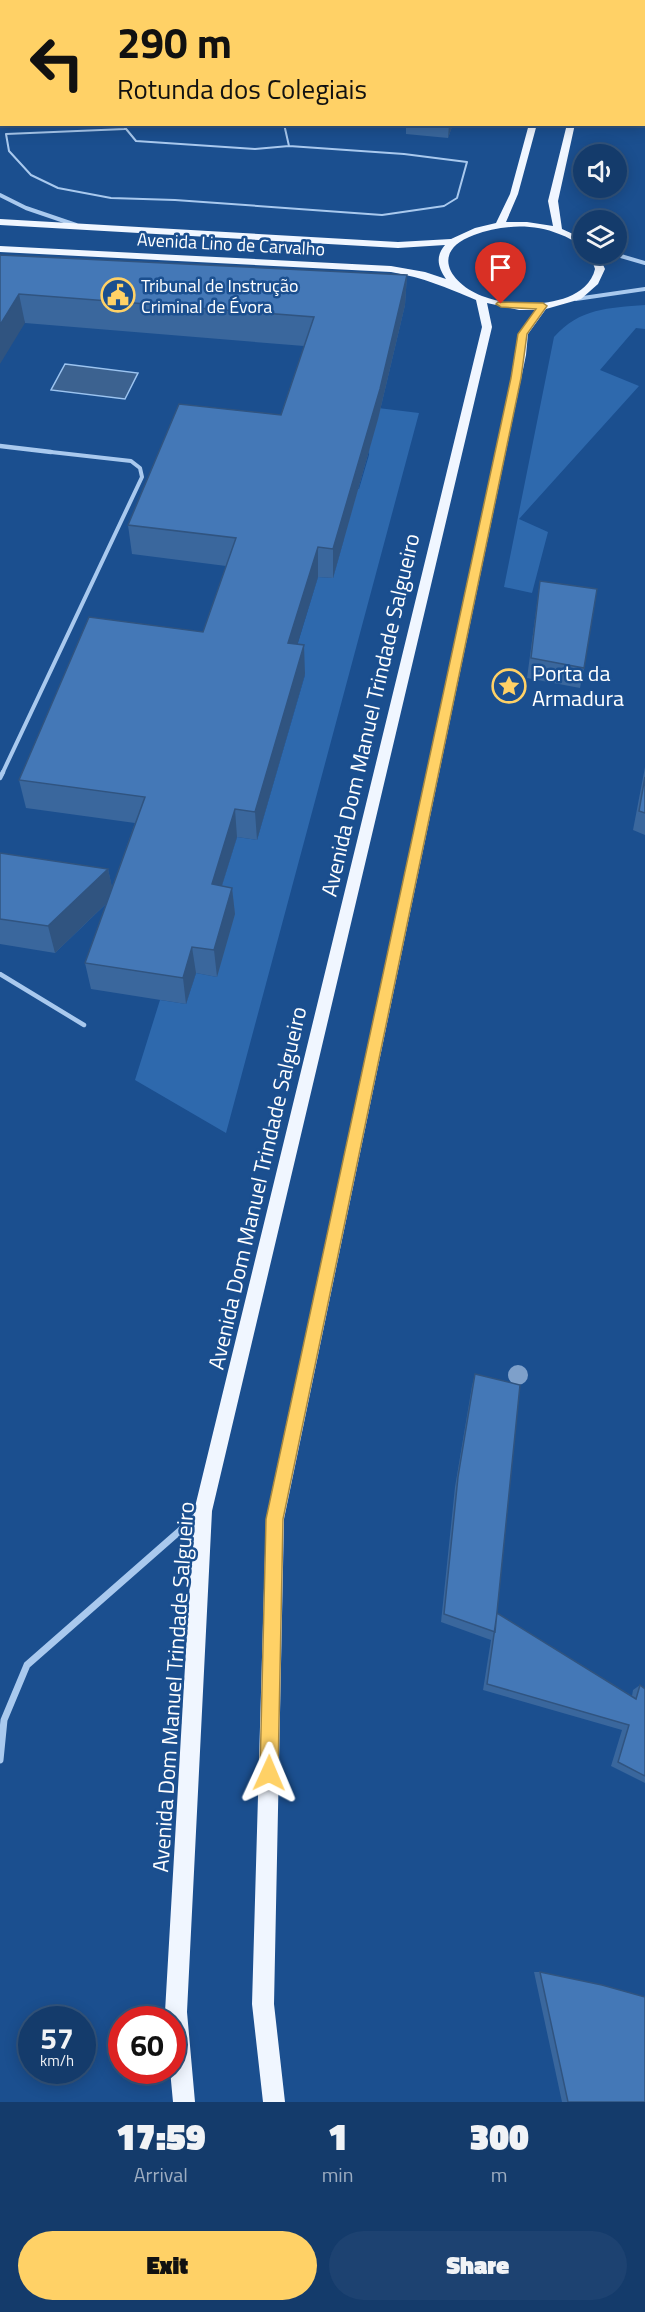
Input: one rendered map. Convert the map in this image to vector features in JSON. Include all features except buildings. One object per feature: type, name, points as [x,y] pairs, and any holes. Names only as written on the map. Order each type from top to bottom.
[{"type":"main road","points":[[500,225],[514,194],[532,126]]},
{"type":"main road","points":[[558,231],[553,201],[571,126]]},
{"type":"main road","name":"Avenida Lino de Carvalho","points":[[0,222],[398,245],[453,242]]},
{"type":"main road","points":[[458,287],[447,276],[443,264],[445,252],[453,242],[465,234],[500,225],[530,225],[558,231],[573,238]]},
{"type":"main road","name":"Avenida Lino de Carvalho","points":[[0,249],[391,269],[425,275],[458,287],[481,299],[501,304],[543,306],[570,300]]},
{"type":"main road","points":[[570,300],[587,291],[597,279],[599,264]]},
{"type":"main road","name":"Avenida Dom Manuel Trindade Salgueiro","points":[[184,2102],[176,2013],[202,1511],[487,327],[481,299]]},
{"type":"main road","points":[[274,2102],[263,2004],[274,1519],[516,378],[523,334],[543,306]]},
{"type":"street","points":[[0,195],[26,208],[82,227]]},
{"type":"street","points":[[627,258],[645,263]]},
{"type":"street","points":[[570,300],[645,289]]},
{"type":"street","points":[[0,446],[51,452]]},
{"type":"street","points":[[0,1760],[4,1720],[27,1665],[202,1511]]},
{"type":"lane","points":[[123,126],[136,141],[255,149],[289,146],[404,154],[467,162],[457,198],[444,206],[382,215],[175,200],[111,198],[58,188],[31,176],[9,151],[6,134],[125,129]]},
{"type":"lane","points":[[284,126],[289,146]]},
{"type":"lane","points":[[0,777],[142,477],[140,468],[131,461],[51,452]]},
{"type":"lane","points":[[0,974],[84,1025]]},
{"type":"shaded area","points":[[645,305],[645,329],[636,328],[600,370],[639,386],[519,519],[548,532],[532,593],[504,587],[554,337],[574,320],[595,311]]},
{"type":"shaded area","points":[[65,364],[138,373],[125,399],[51,390]]},
{"type":"shaded area","points":[[370,407],[419,413],[226,1133],[135,1080],[160,1000],[186,1004],[196,973],[217,977],[214,911],[237,837],[257,840],[305,675],[289,672],[318,577],[333,578],[344,539],[345,488],[359,489],[369,455]]},
{"type":"place","name":"Tribunal de Instrução Criminal de Évora","points":[[118,295]]},
{"type":"place","name":"Porta da Armadura","points":[[509,686]]},
{"type":"route","points":[[269,1773],[274,1519],[521,355],[523,334],[543,306],[522,307],[501,304]]}]
